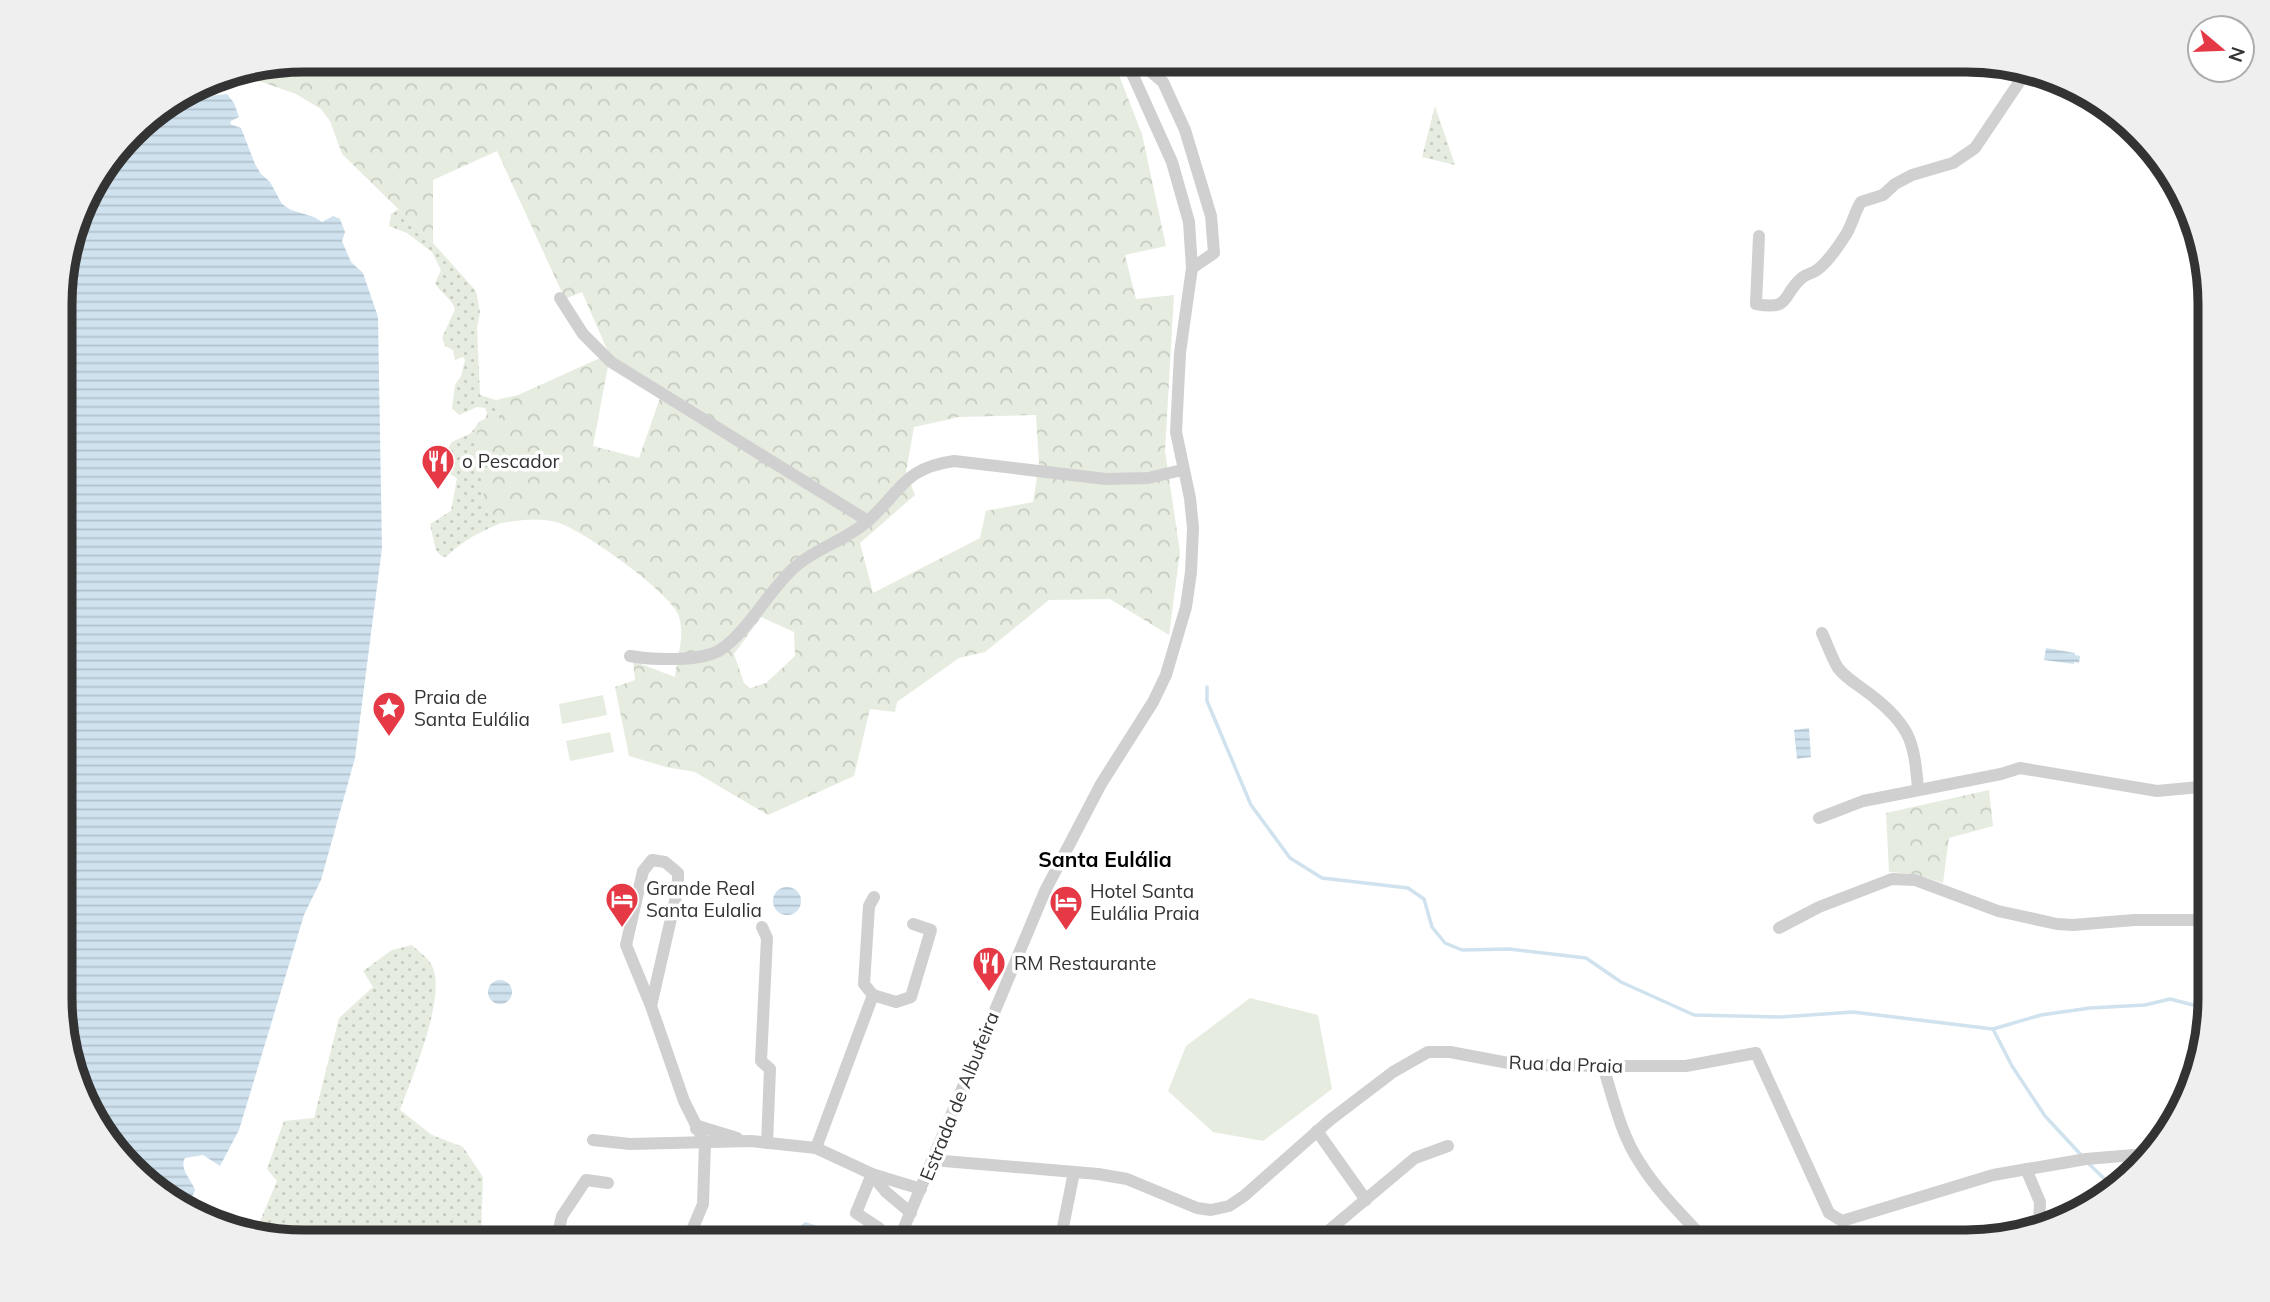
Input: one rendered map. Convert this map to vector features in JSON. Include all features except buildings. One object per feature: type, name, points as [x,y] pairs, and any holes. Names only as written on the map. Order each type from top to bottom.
[{"type":"street","name":"Estrada de Albufeira","points":[[903,1230],[1045,891],[1101,784],[1153,702],[1166,675],[1186,607],[1193,528],[1190,498],[1176,432],[1177,391],[1192,268],[1189,222],[1172,162],[1131,72]]},
{"type":"street","points":[[1151,72],[1163,82],[1185,130],[1211,216],[1214,253],[1192,268]]},
{"type":"street","points":[[1759,236],[1756,304],[1772,307],[1785,302],[1801,278],[1818,269],[1832,254],[1847,234],[1861,202],[1883,195],[1895,184],[1912,175],[1953,163],[1975,148],[2021,79]]},
{"type":"street","points":[[560,298],[583,334],[611,362],[868,521]]},
{"type":"street","points":[[630,656],[665,659],[704,656],[720,650],[733,639],[794,568],[813,553],[868,521],[906,480],[932,464],[954,461],[1106,479],[1148,478],[1182,470]]},
{"type":"street","points":[[1822,633],[1837,667],[1876,699],[1910,736],[1915,750],[1918,789]]},
{"type":"street","points":[[1819,818],[1863,801],[2020,768],[2157,791],[2198,787]]},
{"type":"street","points":[[651,1006],[678,888],[678,873],[665,862],[653,860],[643,872],[626,945],[651,1006],[684,1101],[705,1143],[703,1204],[692,1230]]},
{"type":"street","points":[[1779,928],[1819,907],[1892,879],[1915,880],[1998,911],[2057,924],[2198,920]]},
{"type":"street","points":[[874,897],[869,906],[864,984],[873,995],[896,1002],[911,997],[931,930],[913,924]]},
{"type":"street","points":[[762,928],[767,938],[761,1061],[769,1069],[767,1143]]},
{"type":"street","points":[[816,1148],[873,995]]},
{"type":"street","name":"Rua da Praia","points":[[933,1160],[1127,1179],[1197,1208],[1212,1210],[1229,1206],[1244,1196],[1317,1131],[1393,1072],[1428,1052],[1450,1052],[1520,1065],[1603,1066],[1686,1066],[1756,1053],[1829,1213],[1842,1222],[1993,1175],[2083,1159],[2137,1155]]},
{"type":"street","points":[[1603,1066],[1619,1116],[1639,1162],[1695,1230]]},
{"type":"street","points":[[698,1126],[751,1142]]},
{"type":"street","points":[[684,1143],[698,1126]]},
{"type":"street","points":[[1317,1131],[1366,1199]]},
{"type":"street","points":[[593,1140],[630,1144],[751,1142],[816,1148],[872,1174],[921,1189]]},
{"type":"street","points":[[1329,1230],[1415,1158],[1448,1146]]},
{"type":"street","points":[[2026,1169],[2040,1202],[2039,1218]]},
{"type":"street","points":[[1062,1230],[1074,1172]]},
{"type":"street","points":[[872,1174],[886,1192],[911,1213]]},
{"type":"street","points":[[872,1174],[856,1213],[878,1230]]},
{"type":"street","points":[[559,1230],[562,1216],[586,1180],[608,1183]]},
{"type":"green space","points":[[303,72],[1118,72],[1142,134],[1166,246],[1125,255],[1136,299],[1174,295],[1165,451],[1180,552],[1169,635],[1110,599],[1049,600],[985,652],[959,658],[897,702],[895,712],[870,709],[854,776],[768,815],[695,772],[629,756],[615,687],[635,680],[633,661],[675,677],[681,638],[678,614],[643,577],[571,528],[544,520],[501,523],[486,509],[475,444],[479,422],[503,421],[496,400],[518,395],[609,354],[582,292],[565,299],[497,151],[433,180],[433,243],[342,154],[330,121],[321,109],[296,94],[251,78]],"holes":[[[608,366],[660,398],[639,458],[593,446]],[[1036,415],[1039,464],[1033,502],[986,511],[980,538],[873,593],[860,543],[915,495],[906,472],[914,427],[959,417]],[[761,617],[794,632],[795,656],[766,683],[750,688],[744,683],[734,654]]]},
{"type":"green space","points":[[1435,106],[1455,165],[1422,157]]},
{"type":"green space","points":[[398,209],[476,291],[480,312],[477,328],[480,395],[496,400],[503,421],[486,509],[501,523],[472,537],[446,557],[436,550],[430,524],[451,511],[457,478],[441,469],[443,456],[452,442],[471,433],[479,422],[486,418],[487,412],[485,408],[477,407],[459,415],[452,408],[455,385],[461,376],[465,360],[463,357],[455,360],[453,350],[445,346],[442,338],[455,309],[435,283],[441,270],[432,252],[407,233],[389,226],[391,214]]},
{"type":"green space","points":[[603,695],[607,715],[562,724],[559,704]]},
{"type":"green space","points":[[610,732],[614,752],[570,761],[566,741]]},
{"type":"green space","points":[[1989,790],[1993,826],[1949,838],[1943,883],[1914,874],[1889,872],[1886,813]]},
{"type":"green space","points":[[412,945],[431,964],[435,977],[432,1015],[400,1110],[432,1135],[463,1147],[483,1177],[481,1230],[303,1230],[246,1223],[260,1221],[277,1181],[267,1169],[284,1121],[314,1118],[339,1018],[373,987],[363,971],[392,950]]},
{"type":"green space","points":[[1250,998],[1318,1015],[1332,1089],[1263,1141],[1213,1132],[1168,1091],[1186,1046]]},
{"type":"water","points":[[227,94],[239,117],[230,124],[241,128],[255,164],[270,182],[282,204],[322,222],[333,216],[340,219],[345,232],[342,241],[351,262],[363,273],[378,317],[382,548],[355,758],[321,880],[304,915],[239,1130],[220,1166],[203,1155],[185,1158],[184,1170],[195,1190],[191,1200],[188,1199],[151,1173],[129,1151],[96,1101],[76,1044],[72,999],[72,303],[76,258],[84,229],[103,188],[120,162],[151,129],[175,111],[200,96]]},
{"type":"water","points":[[2046,648],[2075,653],[2080,656],[2079,663],[2044,660]]},
{"type":"water","points":[[1809,728],[1811,757],[1797,759],[1794,730]]},
{"type":"water","points":[[787,887],[797,891],[801,901],[797,911],[787,915],[777,911],[773,901],[777,891]]},
{"type":"water","points":[[500,980],[511,987],[512,992],[505,1003],[500,1004],[489,997],[488,992],[495,981]]},
{"type":"water","points":[[805,1222],[818,1226],[820,1230],[796,1230]]},
{"type":"waterway","points":[[1207,687],[1207,701],[1251,805],[1290,858],[1322,878],[1408,888],[1424,899],[1432,927],[1445,943],[1462,950],[1509,949],[1586,958],[1621,982],[1694,1015],[1781,1017],[1853,1012],[1993,1029],[2012,1066],[2045,1116],[2083,1157]]},
{"type":"waterway","points":[[1993,1029],[2041,1015],[2090,1008],[2145,1005],[2170,999],[2198,1007]]},
{"type":"waterway","points":[[2088,1163],[2108,1182]]},
{"type":"place","name":"o Pescador","points":[[438,491]]},
{"type":"place","name":"Praia de Santa Eulália","points":[[389,738]]},
{"type":"place","name":"Grande Real Santa Eulalia","points":[[622,929]]},
{"type":"place","name":"Hotel Santa Eulália Praia","points":[[1066,932]]},
{"type":"place","name":"RM Restaurante","points":[[989,993]]},
{"type":"district","name":"Santa Eulália","points":[[1105,859]]}]
